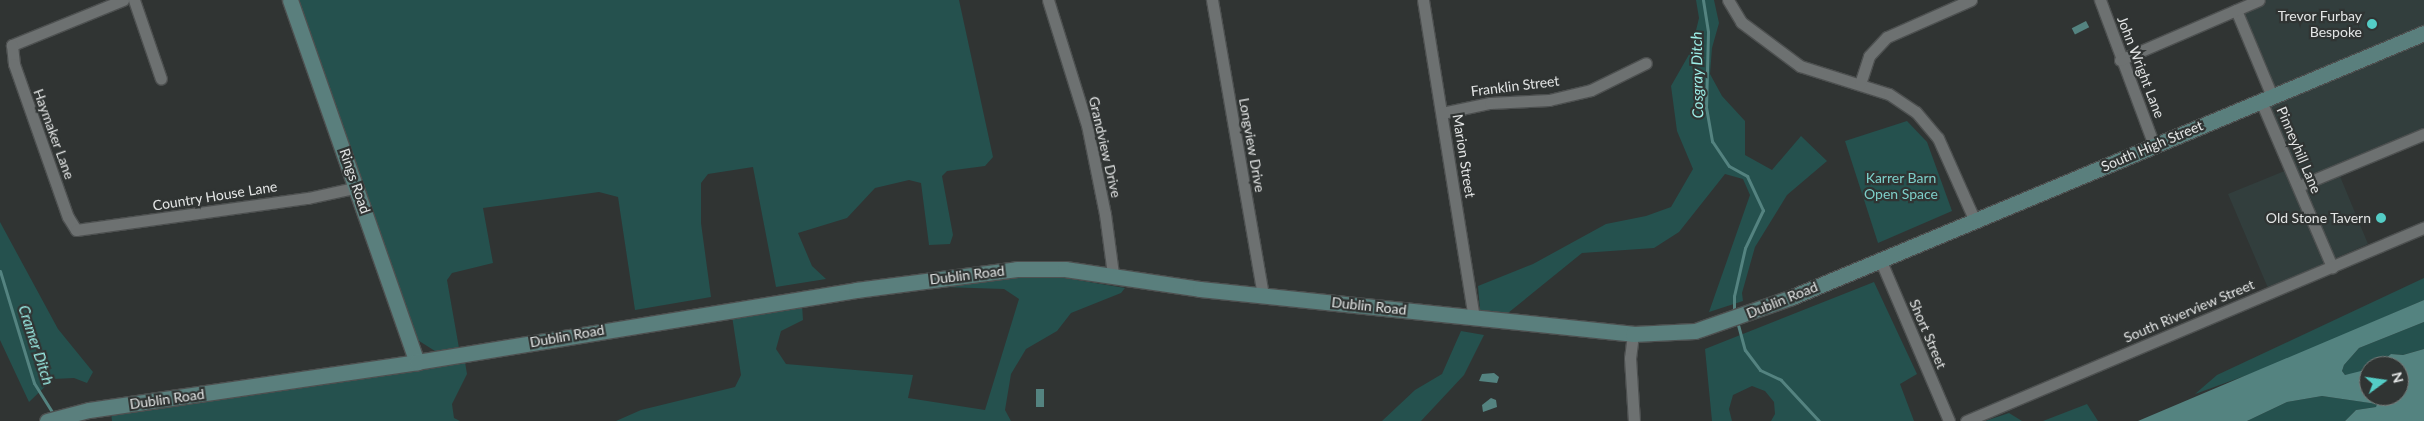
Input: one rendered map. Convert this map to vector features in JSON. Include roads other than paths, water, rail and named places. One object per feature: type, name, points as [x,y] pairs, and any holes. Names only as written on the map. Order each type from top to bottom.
[{"type":"main road","name":"Rings Road","points":[[290,0],[358,187],[417,362]]},
{"type":"main road","name":"South High Street","points":[[1880,259],[2424,32]]},
{"type":"main road","name":"Dublin Road","points":[[47,421],[79,412],[417,362],[600,330],[967,274],[1064,269],[1113,274],[1200,289],[1263,294],[1633,334],[1683,333],[1721,325],[1880,259]]},
{"type":"street","name":"Haymaker Lane","points":[[76,230],[68,216],[17,73],[12,45],[123,0]]},
{"type":"street","points":[[134,0],[161,80]]},
{"type":"street","name":"Grandview Drive","points":[[1048,0],[1087,125],[1105,214],[1113,274]]},
{"type":"street","name":"Longview Drive","points":[[1212,0],[1263,294]]},
{"type":"street","name":"Marion Street","points":[[1423,0],[1474,318]]},
{"type":"street","points":[[1728,0],[1746,27],[1800,66],[1860,84],[1904,102],[1929,126],[1944,149],[1974,219]]},
{"type":"street","points":[[1860,84],[1869,56],[1882,41],[1898,30],[1971,0]]},
{"type":"street","name":"John Wright Lane","points":[[2100,0],[2120,60],[2154,145]]},
{"type":"street","points":[[2120,60],[2259,0]]},
{"type":"street","name":"Pinneyhill Lane","points":[[2236,10],[2299,186],[2332,267]]},
{"type":"street","name":"Franklin Street","points":[[1442,113],[1490,104],[1549,100],[1574,94],[1616,79],[1646,63]]},
{"type":"street","points":[[2299,186],[2424,134]]},
{"type":"street","name":"Country House Lane","points":[[76,230],[308,198],[358,187]]},
{"type":"street","name":"South Riverview Street","points":[[1966,421],[2424,228]]},
{"type":"street","name":"Short Street","points":[[1880,259],[1949,421]]},
{"type":"street","points":[[1633,334],[1630,358],[1634,421]]},
{"type":"waterway","name":"Cosgray Ditch","points":[[1703,0],[1708,32],[1706,107],[1712,141],[1729,166],[1747,176],[1763,210],[1745,248],[1734,296],[1734,313]]},
{"type":"waterway","name":"Cramer Ditch","points":[[0,271],[34,383],[53,414]]},
{"type":"waterway","name":"Cosgray Ditch","points":[[1737,321],[1745,350],[1760,370],[1781,380],[1819,421]]},
{"type":"place","name":"Trevor Furbay Bespoke","points":[[2372,24]]},
{"type":"place","name":"Old Stone Tavern","points":[[2381,218]]},
{"type":"park label","name":"Karrer Barn Open Space","points":[[1901,186]]}]
